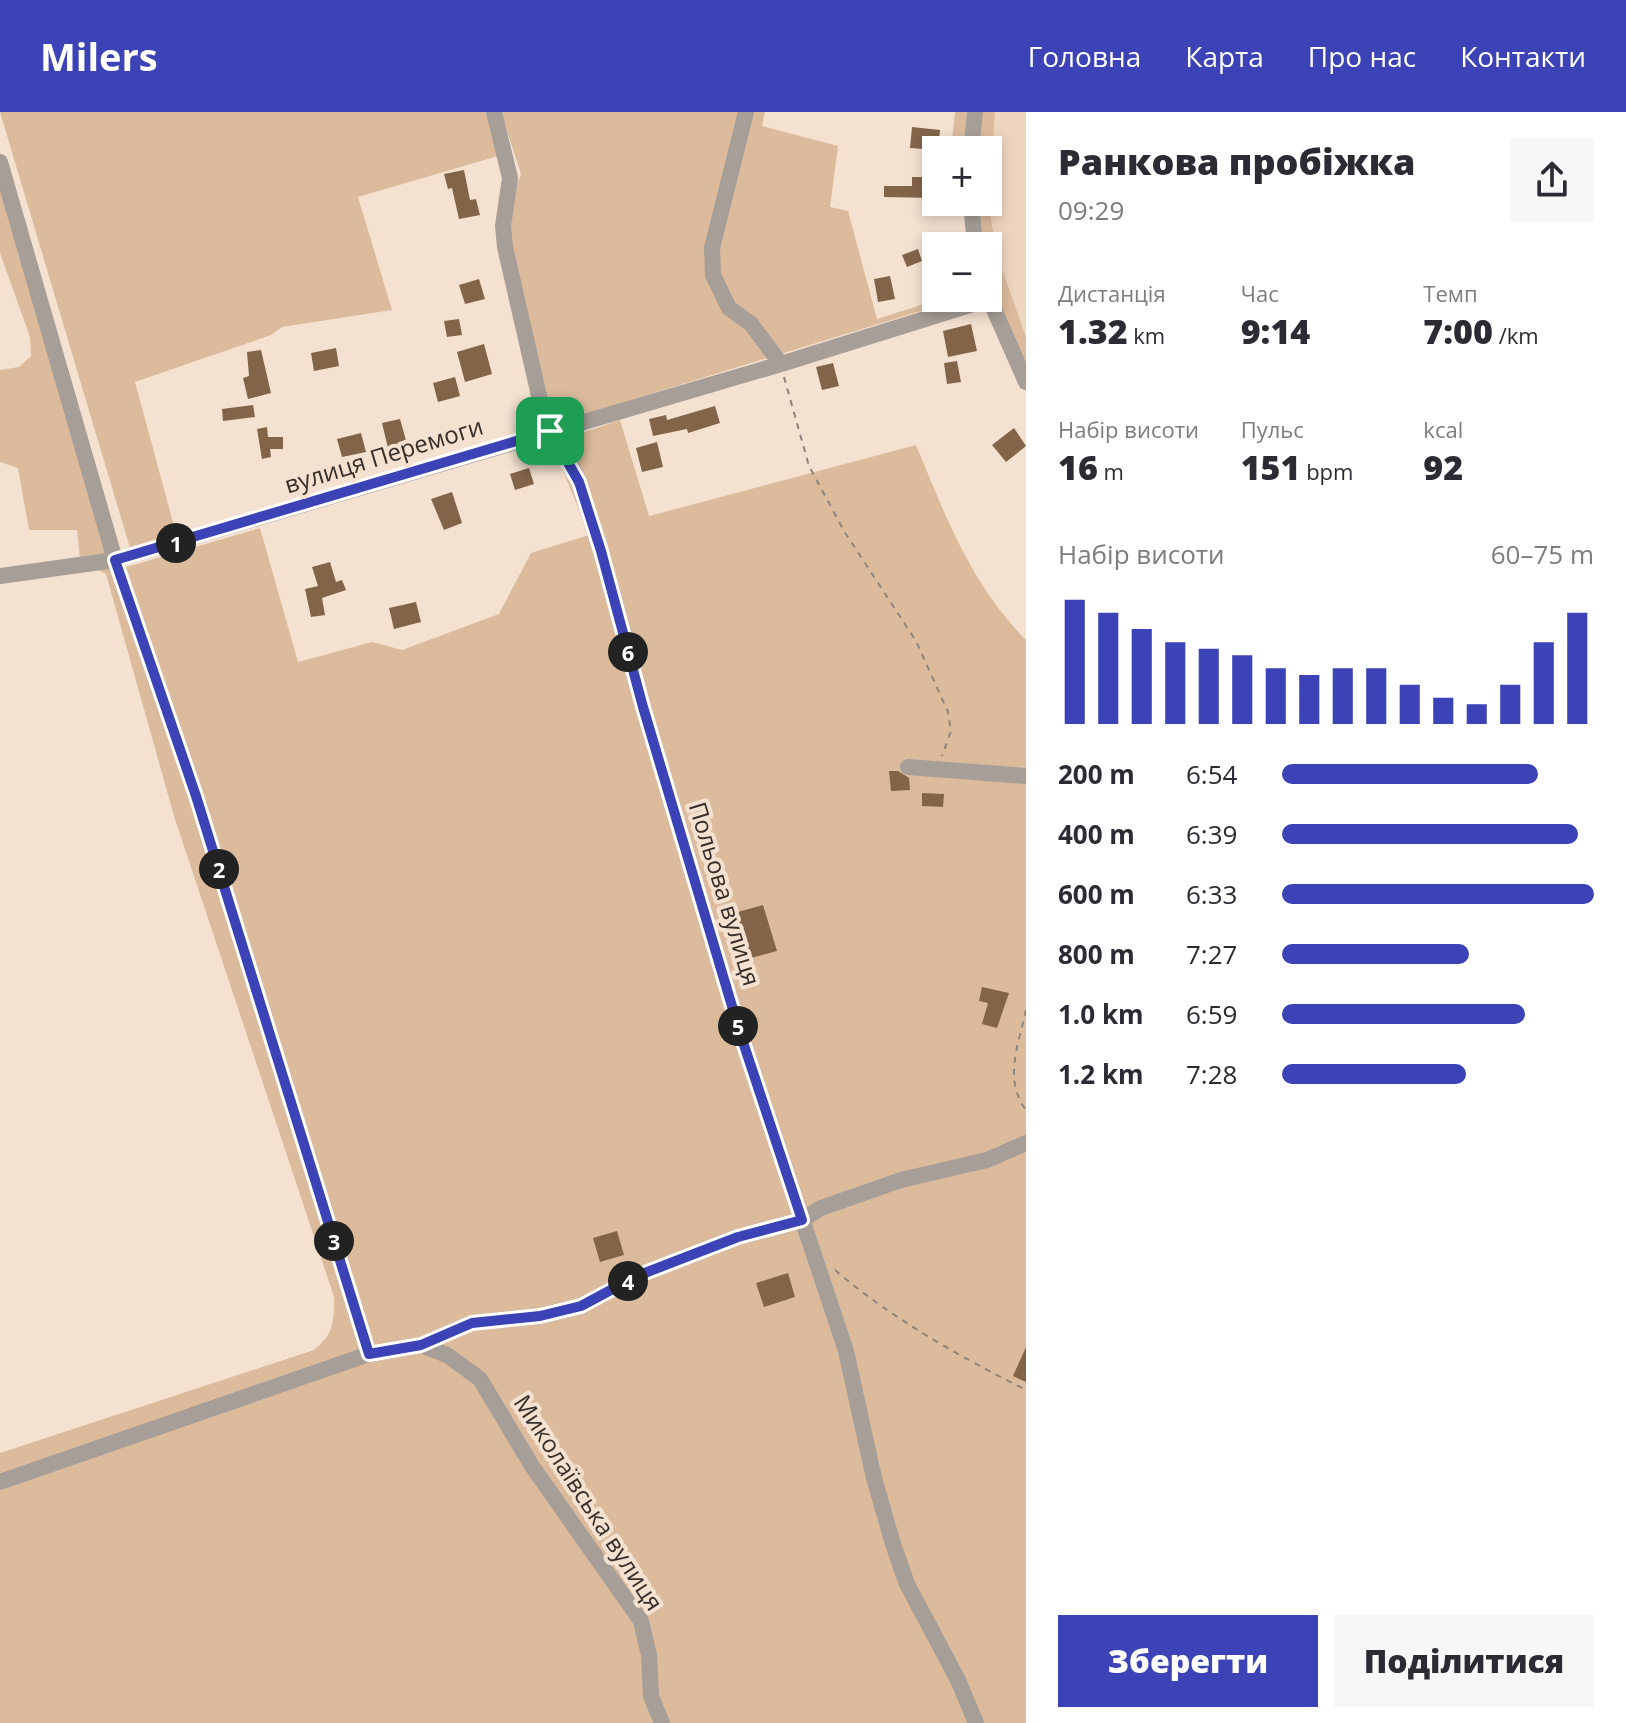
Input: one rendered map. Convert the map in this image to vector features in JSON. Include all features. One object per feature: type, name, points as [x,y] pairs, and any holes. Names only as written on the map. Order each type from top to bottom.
[{"type":"street","name":"Польова вулиця","points":[[494,112],[510,178],[503,226],[505,247],[550,431],[579,482],[601,551],[731,1004],[846,1351],[874,1478],[902,1570],[976,1723]]},
{"type":"street","points":[[746,112],[712,248],[713,275],[729,308],[751,324],[781,364]]},
{"type":"street","points":[[972,136],[975,112]]},
{"type":"street","points":[[0,162],[115,560],[196,796],[369,1354]]},
{"type":"street","name":"вулиця Перемоги","points":[[0,576],[115,560],[781,364],[944,312]]},
{"type":"street","points":[[994,312],[1026,382]]},
{"type":"street","points":[[908,767],[1026,776]]},
{"type":"street","points":[[0,1482],[369,1354],[421,1345],[472,1323],[540,1316],[581,1306],[651,1270],[738,1237],[802,1220],[843,1199],[901,1180],[987,1160],[1026,1143]]},
{"type":"street","name":"Миколаївська вулиця","points":[[421,1345],[447,1355],[480,1379],[532,1466],[641,1621],[649,1655],[651,1696],[662,1723]]},
{"type":"path","points":[[781,364],[809,466],[844,531],[916,641],[948,712],[951,731],[939,767]]},
{"type":"path","points":[[1026,1010],[1012,1078],[1018,1098],[1026,1110]]},
{"type":"path","points":[[832,1268],[922,1332],[1026,1390]]},
{"type":"shaded area","points":[[0,112],[491,112],[498,156],[358,197],[392,310],[282,327],[271,335],[135,382],[177,537],[130,548]]},
{"type":"shaded area","points":[[501,112],[765,112],[762,126],[838,146],[830,207],[848,211],[877,319],[922,305],[922,311],[559,422],[549,416],[512,252],[509,206],[521,174]]},
{"type":"shaded area","points":[[955,112],[967,112],[964,136],[952,136]]},
{"type":"shaded area","points":[[981,112],[995,112],[993,136],[978,136]]},
{"type":"shaded area","points":[[995,112],[1026,112],[1026,337],[1002,269],[1002,232],[993,232],[991,216],[1002,216],[1002,136],[993,136]]},
{"type":"shaded area","points":[[0,176],[123,568],[260,528],[298,662],[372,642],[402,650],[499,614],[531,553],[589,535],[552,443],[620,420],[649,516],[916,445],[949,524],[974,572],[1006,618],[1026,640],[1026,1723],[0,1723],[0,1453],[314,1350],[332,1327],[334,1297],[174,816],[106,574],[80,560],[77,530],[29,530],[18,468],[0,462],[0,370],[19,367],[31,356],[30,337],[0,253]]},
{"type":"shaded area","points":[[978,216],[991,216],[993,232],[979,232]]},
{"type":"shaded area","points":[[1002,269],[1026,337],[1026,372],[1001,312]]},
{"type":"building","points":[[912,127],[940,130],[939,136],[922,136],[922,149],[910,148]]},
{"type":"building","points":[[464,170],[470,200],[476,199],[480,215],[459,219],[452,188],[448,189],[444,174]]},
{"type":"building","points":[[912,177],[922,177],[922,198],[884,197],[884,186],[912,186]]},
{"type":"building","points":[[918,249],[922,261],[907,267],[902,255]]},
{"type":"building","points":[[890,276],[895,299],[878,302],[874,279]]},
{"type":"building","points":[[479,279],[485,299],[465,304],[459,285]]},
{"type":"building","points":[[459,319],[462,335],[447,337],[444,321]]},
{"type":"building","points":[[971,324],[977,351],[948,357],[943,331]]},
{"type":"building","points":[[484,344],[492,374],[465,382],[457,352]]},
{"type":"building","points":[[336,348],[339,366],[314,371],[311,353]]},
{"type":"building","points":[[261,350],[271,393],[248,399],[243,378],[249,376],[247,352]]},
{"type":"building","points":[[957,361],[961,382],[947,384],[944,363]]},
{"type":"building","points":[[833,363],[839,386],[822,390],[816,367]]},
{"type":"building","points":[[455,377],[460,396],[438,402],[433,383]]},
{"type":"building","points":[[253,405],[255,417],[223,421],[222,409]]},
{"type":"building","points":[[715,406],[720,423],[688,433],[687,429],[653,436],[649,419],[666,415],[667,420]]},
{"type":"building","points":[[400,419],[407,444],[388,448],[382,423]]},
{"type":"building","points":[[267,427],[268,437],[283,437],[283,449],[270,449],[271,457],[262,459],[257,429]]},
{"type":"building","points":[[1014,428],[1026,446],[1006,462],[992,445]]},
{"type":"building","points":[[361,433],[366,452],[342,457],[337,439]]},
{"type":"building","points":[[657,442],[663,467],[642,472],[636,448]]},
{"type":"building","points":[[529,468],[534,484],[515,490],[510,474]]},
{"type":"building","points":[[452,492],[462,523],[444,530],[431,499]]},
{"type":"building","points":[[330,562],[336,582],[342,580],[346,590],[322,598],[325,615],[311,617],[305,589],[318,586],[312,567]]},
{"type":"building","points":[[416,602],[421,622],[394,629],[389,608]]},
{"type":"building","points":[[889,771],[898,771],[909,778],[910,790],[891,791]]},
{"type":"building","points":[[922,793],[944,794],[943,807],[922,806]]},
{"type":"building","points":[[763,905],[777,951],[740,961],[727,915]]},
{"type":"building","points":[[982,987],[1009,993],[997,1028],[982,1024],[988,1003],[979,1001]]},
{"type":"building","points":[[617,1231],[624,1255],[600,1262],[593,1238]]},
{"type":"building","points":[[788,1273],[795,1297],[764,1307],[756,1283]]},
{"type":"building","points":[[1026,1347],[1026,1382],[1013,1376]]},
{"type":"route","points":[[550,431],[579,482],[740,1033],[802,1220],[738,1237],[637,1276],[581,1306],[540,1316],[472,1323],[421,1345],[369,1354],[196,796],[115,560],[550,431]]}]
